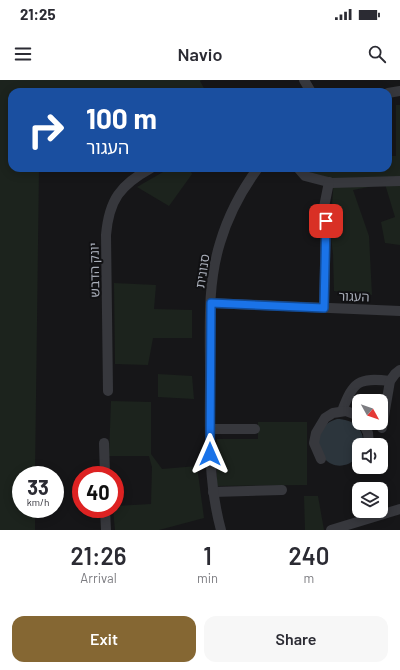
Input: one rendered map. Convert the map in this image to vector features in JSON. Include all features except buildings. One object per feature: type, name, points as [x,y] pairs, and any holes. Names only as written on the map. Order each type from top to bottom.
[{"type":"street","name":"יונק הדבש","points":[[108,391],[106,236],[108,218],[114,200],[129,182],[145,172]]},
{"type":"street","name":"סנונית","points":[[221,530],[213,492],[210,464],[211,303],[214,272],[220,244],[237,200],[248,180],[255,172]]},
{"type":"street","points":[[302,172],[305,176],[329,182],[400,181]]},
{"type":"street","points":[[324,308],[326,221],[323,212],[329,182]]},
{"type":"street","name":"העגור","points":[[211,303],[400,311]]},
{"type":"street","points":[[388,394],[390,381],[400,370]]},
{"type":"street","points":[[342,411],[349,393],[355,385],[374,379],[390,381]]},
{"type":"street","points":[[321,459],[314,443],[316,433],[325,418],[333,413],[342,411],[352,413]]},
{"type":"street","points":[[210,429],[255,429]]},
{"type":"street","points":[[104,443],[105,466]]},
{"type":"street","points":[[213,492],[282,490]]},
{"type":"street","points":[[331,530],[400,509]]},
{"type":"street","points":[[106,518],[106,530]]},
{"type":"shaded area","points":[[0,80],[202,80],[200,81],[204,88],[8,88],[8,172],[39,172],[35,466],[12,466],[12,518],[35,518],[35,530],[0,530]]},
{"type":"shaded area","points":[[396,105],[400,105],[400,245],[385,243],[381,222],[395,217],[385,184],[353,190],[369,236],[372,295],[334,291],[333,254],[330,229],[334,179],[309,172],[392,172],[392,156],[396,156]]},
{"type":"shaded area","points":[[163,172],[191,172],[192,174],[169,206],[137,187]]},
{"type":"shaded area","points":[[114,283],[156,285],[154,309],[192,310],[192,338],[153,338],[148,365],[115,364]]},
{"type":"shaded area","points":[[158,374],[192,376],[194,399],[158,397]]},
{"type":"shaded area","points":[[111,401],[151,402],[151,454],[162,469],[197,466],[204,518],[159,530],[115,530],[114,518],[124,518],[124,506],[151,504],[152,467],[149,456],[109,456]]},
{"type":"shaded area","points":[[337,419],[343,419],[352,423],[352,430],[360,430],[363,438],[352,438],[352,461],[348,464],[337,465],[328,462],[321,454],[318,444],[319,434],[325,425]]},
{"type":"shaded area","points":[[258,422],[307,422],[307,485],[217,486],[217,439],[258,439]]},
{"type":"shaded area","points":[[304,496],[318,496],[324,530],[305,530]]},
{"type":"route","points":[[210,454],[211,303],[324,308],[326,221]]}]
